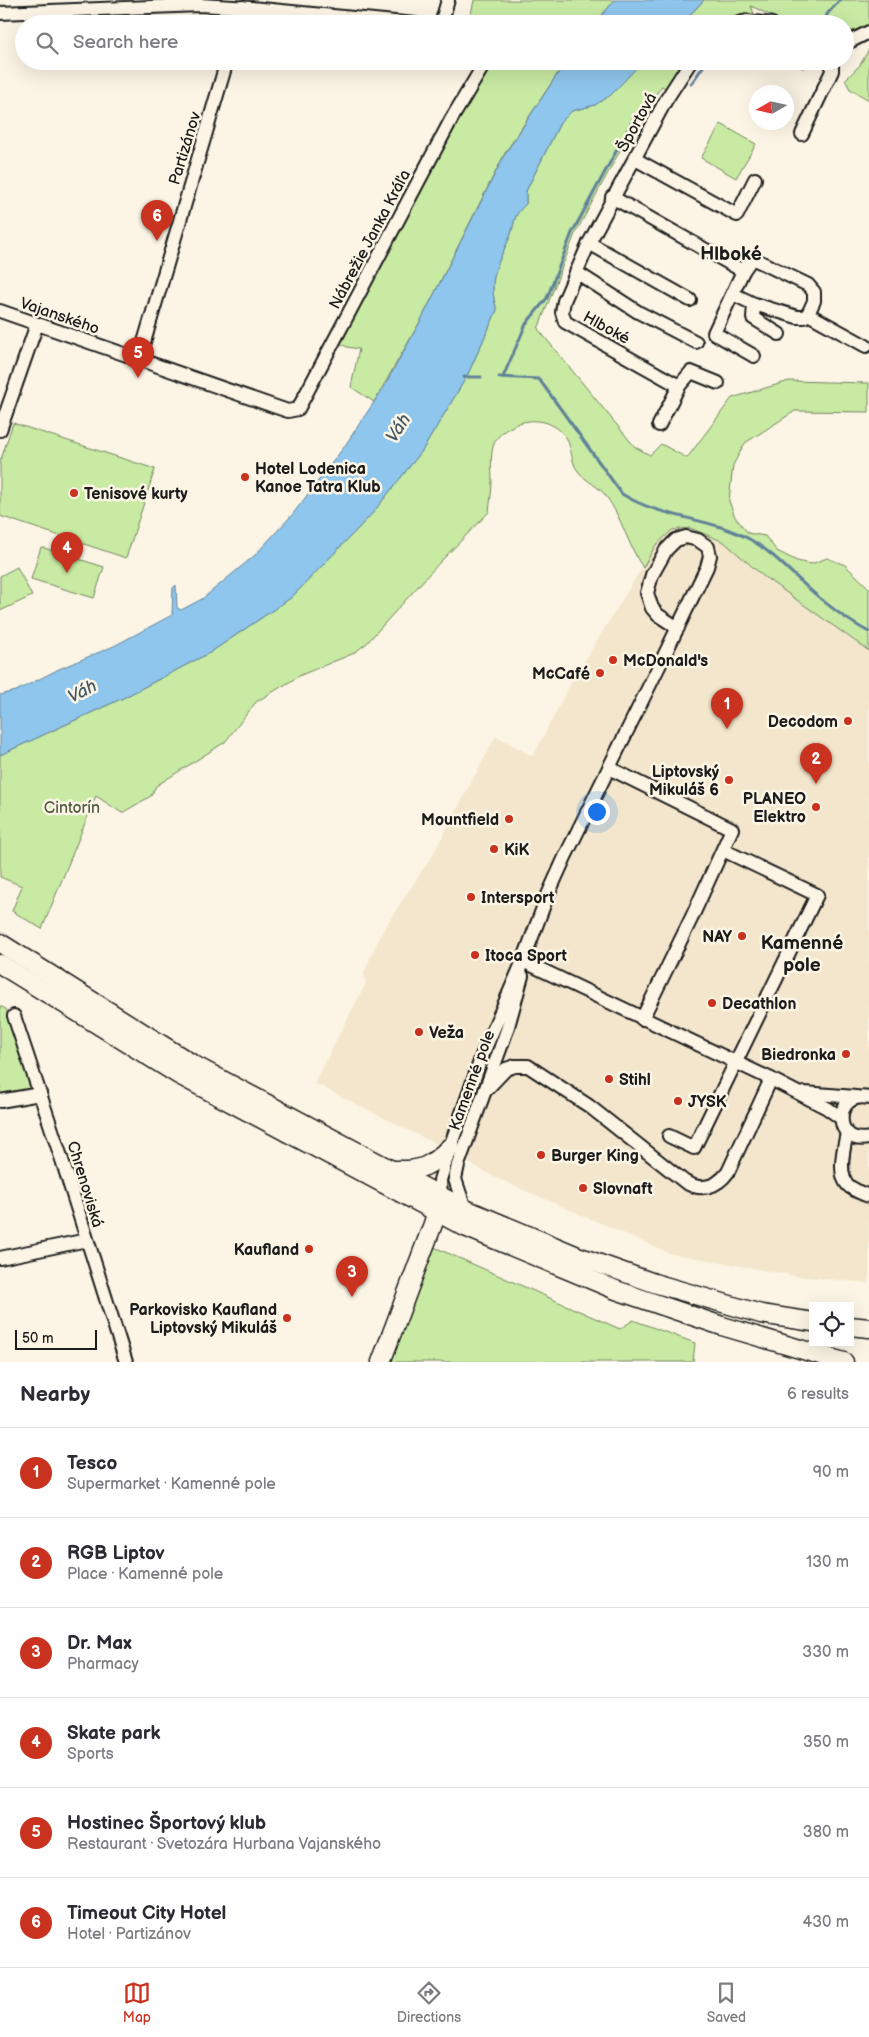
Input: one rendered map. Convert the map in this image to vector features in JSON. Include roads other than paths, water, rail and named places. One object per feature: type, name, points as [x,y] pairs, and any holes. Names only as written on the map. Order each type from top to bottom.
[{"type":"main road","points":[[0,943],[194,1065],[394,1170],[465,1227],[616,1290],[722,1326],[844,1362]]},
{"type":"main road","points":[[0,964],[179,1075],[438,1205],[465,1209],[580,1257],[727,1305],[761,1314],[809,1321]]},
{"type":"main road","points":[[394,1170],[414,1170],[430,1165],[450,1147]]},
{"type":"main road","points":[[380,1362],[427,1240],[438,1205]]},
{"type":"main road","points":[[427,1240],[443,1229],[465,1227]]},
{"type":"main road","points":[[854,1326],[869,1328]]},
{"type":"street","points":[[444,15],[448,0]]},
{"type":"street","points":[[0,13],[201,3],[324,15]]},
{"type":"street","points":[[241,15],[243,7]]},
{"type":"street","points":[[854,40],[869,32]]},
{"type":"street","name":"Partizánov","points":[[138,359],[224,70]]},
{"type":"street","name":"Nábrežie Janka Kráľa","points":[[278,408],[288,411],[298,409],[477,70]]},
{"type":"street","name":"Športová","points":[[625,174],[666,100],[685,70]]},
{"type":"street","points":[[802,134],[832,70]]},
{"type":"street","points":[[635,158],[737,215],[755,179]]},
{"type":"street","name":"Hlboké","points":[[625,174],[589,243],[564,300],[562,312],[565,322],[679,386]]},
{"type":"street","points":[[612,197],[743,271]]},
{"type":"street","points":[[589,243],[690,300]]},
{"type":"street","points":[[732,294],[754,304],[804,317],[808,314],[814,301],[814,292],[808,286],[752,258],[743,271],[732,294],[714,333],[754,356]]},
{"type":"street","name":"Hlboké","points":[[576,272],[638,312],[696,342]]},
{"type":"street","points":[[754,304],[753,318],[779,334]]},
{"type":"street","name":"Vajanského","points":[[0,310],[278,408]]},
{"type":"street","points":[[808,314],[866,346]]},
{"type":"street","points":[[0,430],[37,324]]},
{"type":"street","points":[[659,425],[679,386],[691,372],[718,383]]},
{"type":"street","name":"Kamenné pole","points":[[438,1205],[440,1180],[450,1147],[484,1053],[557,874],[678,628],[710,556],[708,547],[703,542],[686,537],[676,540],[666,550],[652,574],[646,593],[652,608],[658,615],[678,628]]},
{"type":"street","points":[[609,768],[732,829],[642,1018]]},
{"type":"street","points":[[669,1136],[694,1148],[816,895],[722,850]]},
{"type":"street","points":[[523,961],[736,1062],[827,1108],[841,1118]]},
{"type":"street","name":"Kamenné pole","points":[[455,1180],[462,1154],[521,983],[523,961]]},
{"type":"street","name":"Chrenoviská","points":[[14,1016],[126,1362]]},
{"type":"street","points":[[485,1091],[506,1069],[515,1066],[528,1066],[590,1106],[686,1182],[702,1188],[717,1184],[728,1172],[770,1079]]},
{"type":"street","points":[[796,1092],[863,1098]]},
{"type":"street","points":[[0,1101],[40,1094]]},
{"type":"street","points":[[863,1098],[848,1102],[843,1109],[841,1118],[847,1133],[854,1137],[865,1138]]},
{"type":"street","points":[[847,1133],[844,1148],[844,1178],[850,1187],[869,1196]]},
{"type":"street","points":[[843,1167],[865,1138]]},
{"type":"street","points":[[438,1205],[455,1180]]},
{"type":"street","points":[[455,1180],[465,1209]]},
{"type":"street","points":[[0,1258],[87,1240]]},
{"type":"water","points":[[615,0],[704,0],[690,15],[602,15]]},
{"type":"water","name":"Váh","points":[[560,70],[635,70],[611,95],[595,105],[572,111],[560,123],[526,191],[526,204],[516,217],[497,265],[493,290],[497,310],[467,376],[422,451],[371,515],[292,597],[211,652],[123,698],[0,755],[0,695],[16,691],[59,669],[114,646],[172,615],[173,588],[176,585],[177,608],[181,610],[202,599],[254,556],[292,515],[344,447],[384,387],[421,320],[505,154]]},
{"type":"waterway","points":[[827,15],[840,0]]},
{"type":"waterway","points":[[691,84],[701,70]]},
{"type":"waterway","points":[[503,377],[526,324],[547,298],[572,233],[633,120]]},
{"type":"waterway","points":[[464,377],[481,377]]},
{"type":"waterway","points":[[499,377],[539,379],[622,494],[653,508],[736,532],[751,540],[773,556],[829,606],[869,632]]},
{"type":"place","name":"Timeout City Hotel","points":[[157,241]]},
{"type":"place","name":"Hostinec Športový klub","points":[[138,378]]},
{"type":"place","name":"Hotel Lodenica Kanoe Tatra Klub","points":[[245,477]]},
{"type":"place","name":"Tenisové kurty","points":[[74,493]]},
{"type":"place","name":"Skate park","points":[[67,573]]},
{"type":"place","name":"McDonald's","points":[[613,660]]},
{"type":"place","name":"McCafé","points":[[600,673]]},
{"type":"place","name":"Decodom","points":[[848,721]]},
{"type":"place","name":"Tesco","points":[[727,729]]},
{"type":"place","name":"Liptovský Mikuláš 6","points":[[729,780]]},
{"type":"place","name":"RGB Liptov","points":[[816,784]]},
{"type":"place","name":"PLANEO Elektro","points":[[816,807]]},
{"type":"place","name":"Mountfield","points":[[509,819]]},
{"type":"place","name":"KiK","points":[[494,849]]},
{"type":"place","name":"Intersport","points":[[471,897]]},
{"type":"place","name":"NAY","points":[[742,936]]},
{"type":"place","name":"Itoca Sport","points":[[475,955]]},
{"type":"place","name":"Decathlon","points":[[712,1003]]},
{"type":"place","name":"Veža","points":[[419,1032]]},
{"type":"place","name":"Biedronka","points":[[846,1054]]},
{"type":"place","name":"Stihl","points":[[609,1079]]},
{"type":"place","name":"JYSK","points":[[678,1101]]},
{"type":"place","name":"Burger King","points":[[541,1155]]},
{"type":"place","name":"Slovnaft","points":[[583,1188]]},
{"type":"place","name":"Kaufland","points":[[309,1249]]},
{"type":"place","name":"Dr. Max","points":[[352,1297]]},
{"type":"place","name":"Parkovisko Kaufland Liptovský Mikuláš","points":[[287,1318]]},
{"type":"district","name":"Hlboké","points":[[731,253]]},
{"type":"district","name":"Kamenné pole","points":[[802,953]]},
{"type":"park label","name":"Cintorín","points":[[72,807]]}]
